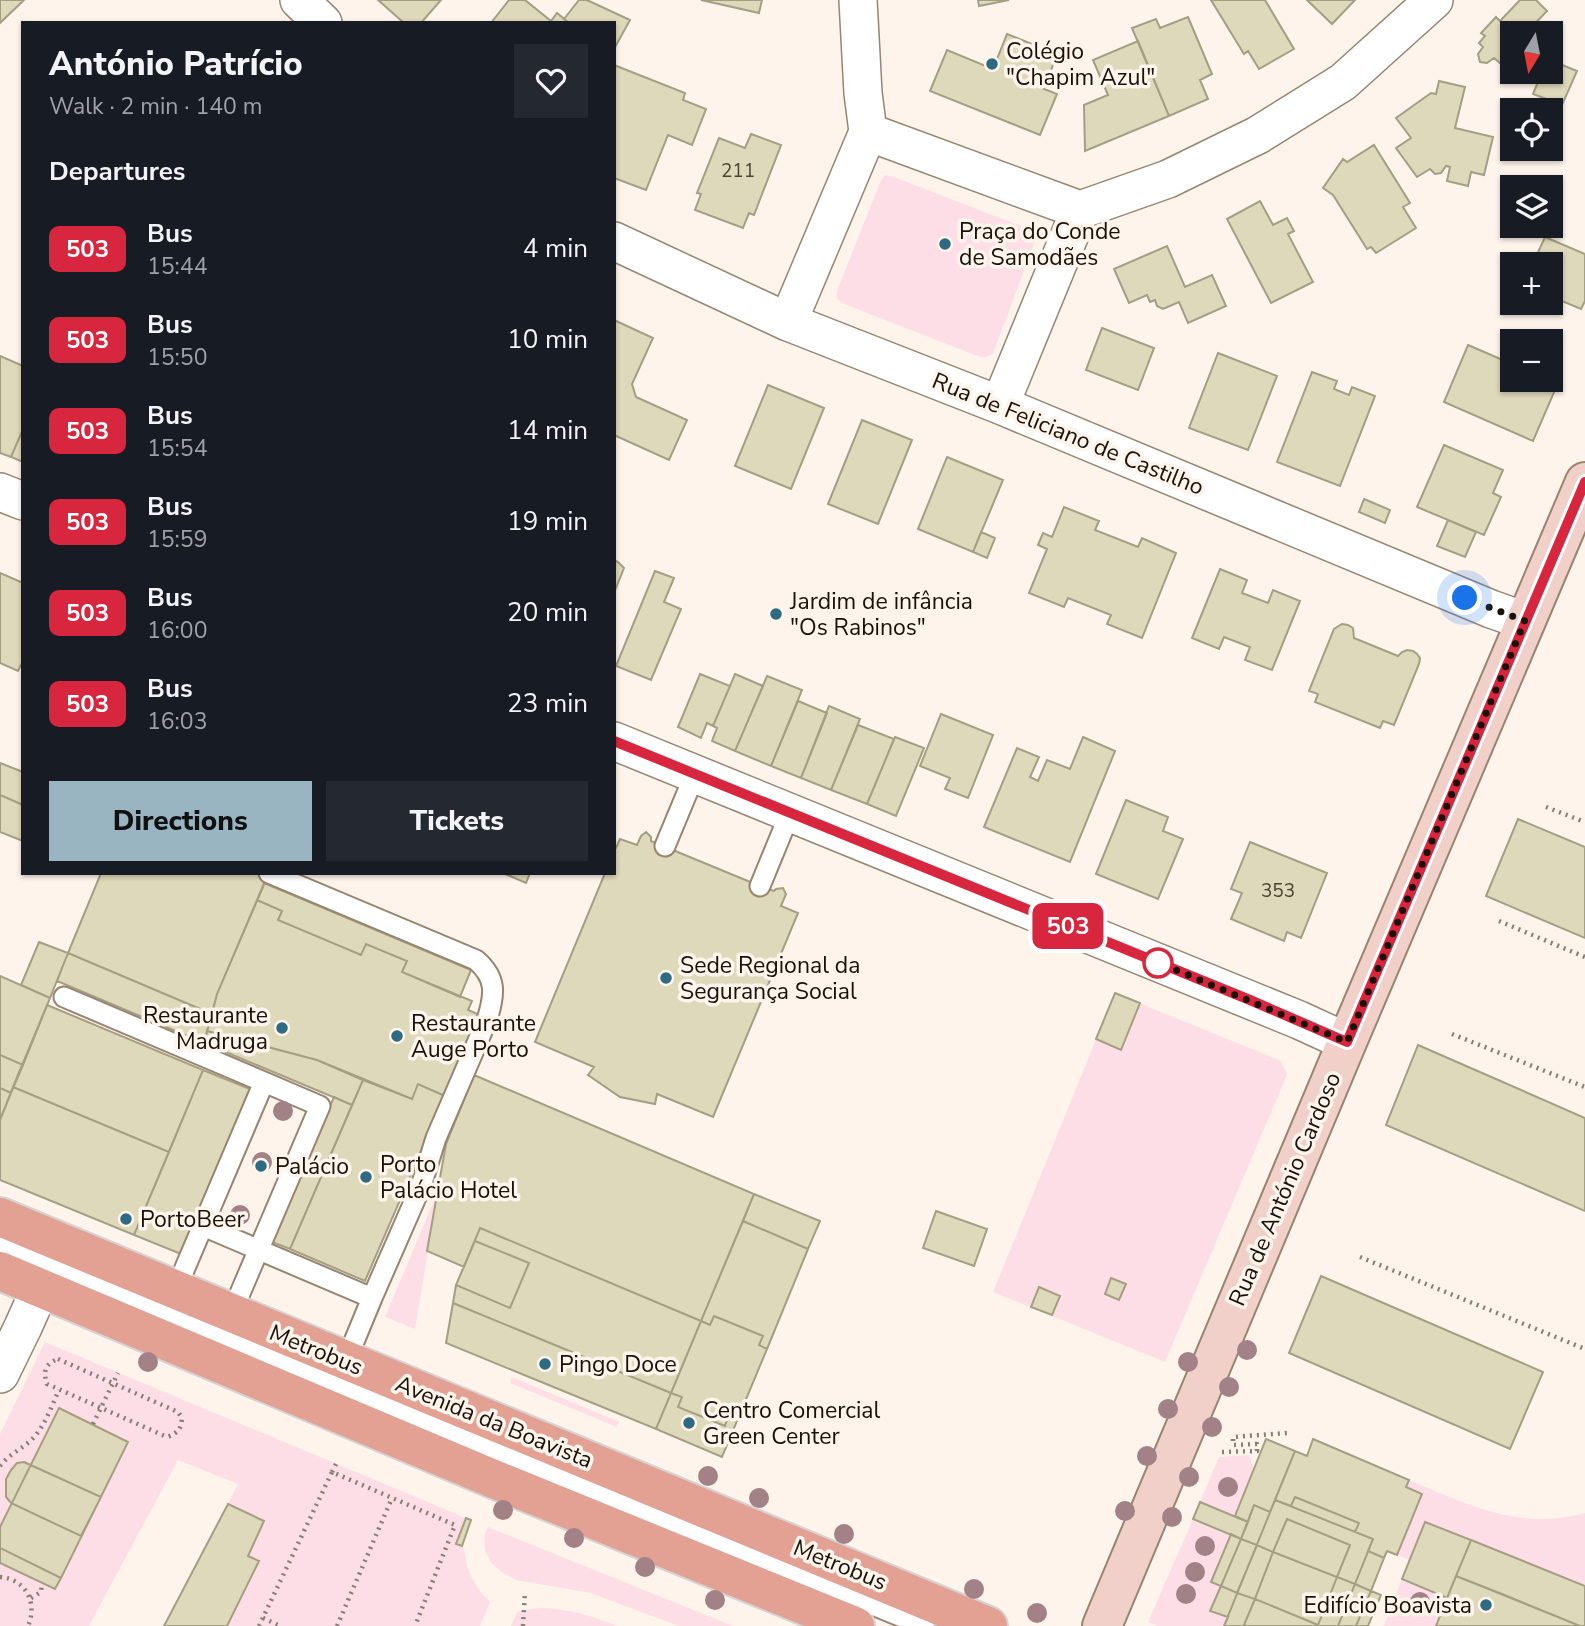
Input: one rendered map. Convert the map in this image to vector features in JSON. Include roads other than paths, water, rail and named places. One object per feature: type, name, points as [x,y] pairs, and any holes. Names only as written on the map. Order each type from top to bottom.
[{"type":"main road","name":"Avenida da Boavista","points":[[0,1217],[50,1266],[509,1485],[855,1626]]},
{"type":"main road","name":"Avenida da Boavista","points":[[0,1272],[50,1266],[176,1289],[988,1626]]},
{"type":"street","points":[[299,0],[321,21]]},
{"type":"street","points":[[788,322],[868,132],[858,0]]},
{"type":"street","points":[[868,132],[1080,210],[1168,179],[1258,135],[1343,82],[1434,0]]},
{"type":"street","points":[[1000,405],[1080,210]]},
{"type":"street","name":"Rua de Feliciano de Castilho","points":[[616,242],[788,322],[1000,405],[1525,621]]},
{"type":"street","name":"Rua de António Cardoso","points":[[1102,1626],[1585,482]]},
{"type":"street","points":[[0,492],[21,500]]},
{"type":"street","points":[[616,742],[1347,1042]]},
{"type":"street","points":[[0,1374],[50,1266]]},
{"type":"lane","points":[[665,846],[695,774]]},
{"type":"lane","points":[[760,886],[790,813]]},
{"type":"lane","points":[[274,875],[476,960],[488,970],[493,985],[487,1020],[455,1084],[421,1186],[346,1361]]},
{"type":"lane","points":[[64,997],[320,1106],[232,1312]]},
{"type":"lane","points":[[176,1289],[264,1083]]},
{"type":"lane","points":[[203,1226],[372,1298]]},
{"type":"lane","name":"Metrobus","points":[[0,1246],[923,1626]]},
{"type":"place","name":"Colégio \"Chapim Azul\"","points":[[992,64]]},
{"type":"place","name":"Praça do Conde de Samodães","points":[[945,244]]},
{"type":"place","name":"Jardim de infância \"Os Rabinos\"","points":[[776,614]]},
{"type":"place","name":"Sede Regional da Segurança Social","points":[[666,978]]},
{"type":"place","name":"Restaurante Madruga","points":[[282,1028]]},
{"type":"place","name":"Restaurante Auge Porto","points":[[397,1036]]},
{"type":"place","name":"Palácio","points":[[261,1166]]},
{"type":"place","name":"Porto Palácio Hotel","points":[[366,1177]]},
{"type":"place","name":"PortoBeer","points":[[126,1219]]},
{"type":"place","name":"Pingo Doce","points":[[545,1364]]},
{"type":"place","name":"Centro Comercial Green Center","points":[[689,1423]]},
{"type":"place","name":"Edifício Boavista","points":[[1486,1605]]}]
